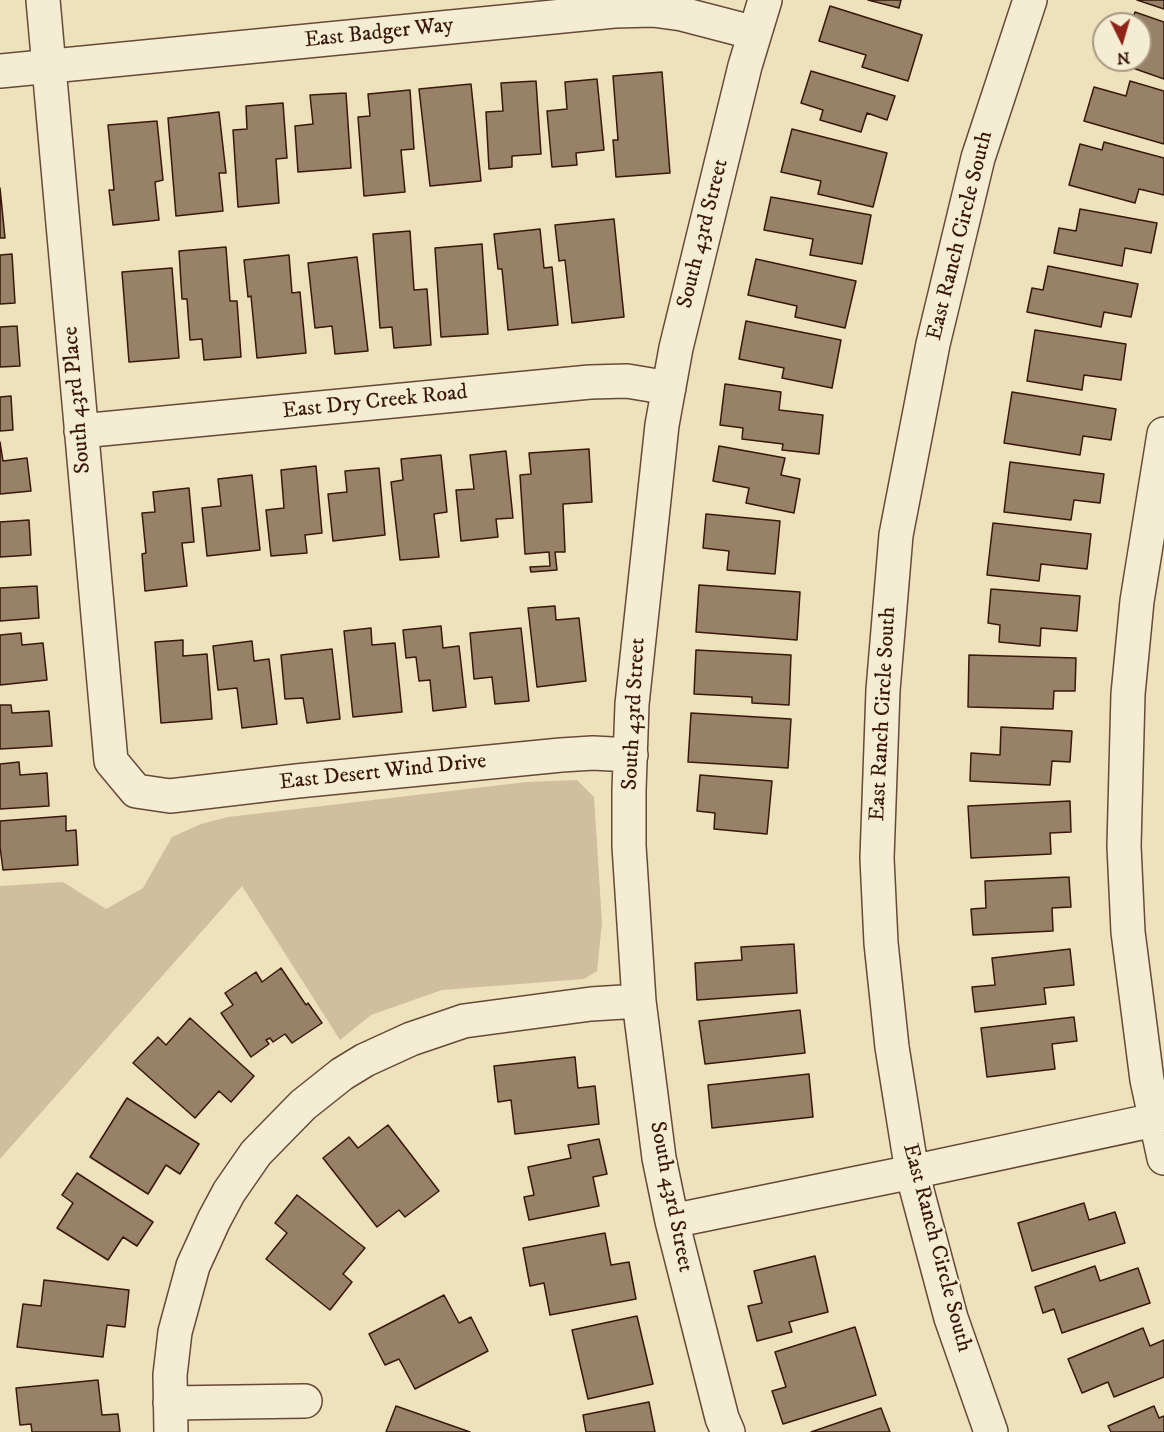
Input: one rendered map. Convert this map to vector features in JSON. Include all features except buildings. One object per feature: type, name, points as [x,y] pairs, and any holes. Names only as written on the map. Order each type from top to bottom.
[{"type":"street","name":"South 43rd Place","points":[[43,0],[111,761],[136,791]]},
{"type":"street","name":"South 43rd Street","points":[[728,1432],[722,1418],[672,1221],[659,1158],[639,1001],[629,846],[632,704],[662,425],[681,325],[745,66],[765,0]]},
{"type":"street","name":"East Ranch Circle South","points":[[991,1432],[951,1318],[912,1172],[892,1047],[881,943],[877,858],[883,690],[896,535],[933,344],[978,158],[1030,0]]},
{"type":"street","name":"East Badger Way","points":[[0,71],[624,11],[652,10],[682,14],[755,33]]},
{"type":"street","name":"East Dry Creek Road","points":[[81,431],[590,382],[627,381],[669,388]]},
{"type":"street","points":[[1164,434],[1137,601],[1128,694],[1124,770],[1124,846],[1128,932],[1147,1080],[1160,1118],[1164,1158]]},
{"type":"street","name":"East Desert Wind Drive","points":[[136,791],[170,796],[561,755],[593,753],[631,755]]},
{"type":"street","points":[[305,1401],[171,1418],[170,1376],[175,1332],[193,1266],[229,1192],[256,1153],[276,1130],[303,1105],[342,1074],[411,1039],[464,1021],[591,1004],[639,1001]]},
{"type":"street","points":[[672,1221],[1160,1118]]},
{"type":"shaded area","points":[[577,780],[594,797],[602,923],[597,971],[584,979],[442,990],[371,1015],[340,1040],[242,886],[0,1159],[0,886],[63,882],[106,909],[143,888],[172,837],[201,824],[228,817],[527,782]]}]
